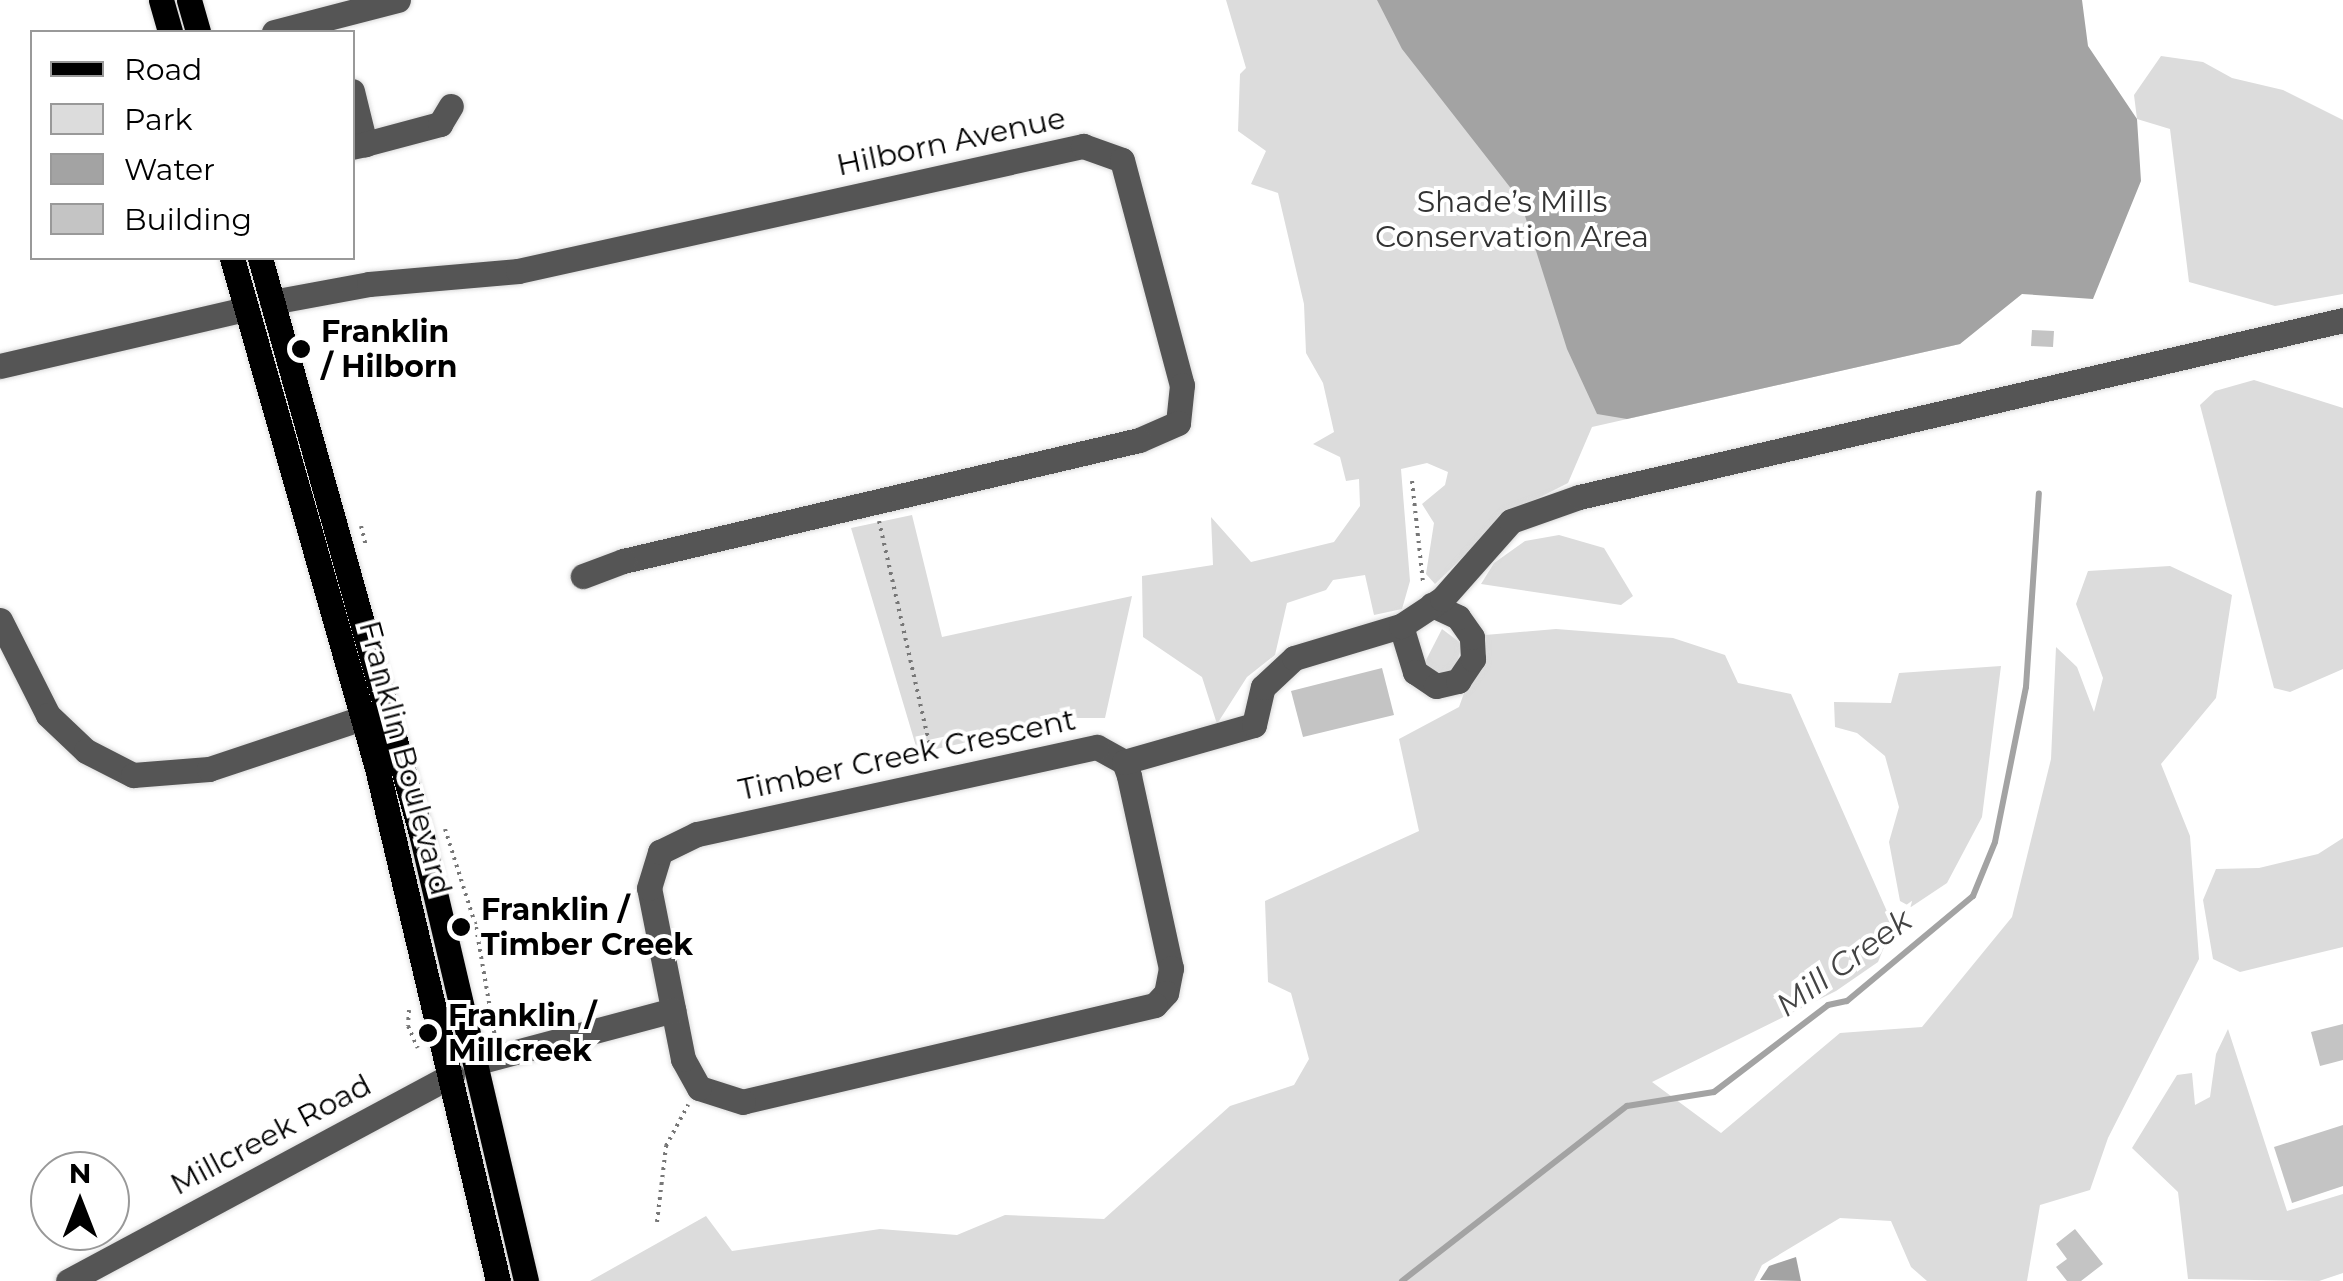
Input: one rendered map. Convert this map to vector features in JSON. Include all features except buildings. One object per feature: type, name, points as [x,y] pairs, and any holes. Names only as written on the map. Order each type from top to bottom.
[{"type":"main road","points":[[161,0],[169,30]]},
{"type":"main road","points":[[189,0],[197,30]]},
{"type":"main road","name":"Franklin Boulevard","points":[[233,260],[362,718],[452,1075],[498,1281]]},
{"type":"main road","name":"Franklin Boulevard","points":[[261,260],[401,755],[478,1062],[526,1281]]},
{"type":"street","points":[[282,30],[398,0]]},
{"type":"street","points":[[355,115],[359,146],[440,124],[451,106]]},
{"type":"street","name":"Hilborn Avenue","points":[[272,302],[369,284],[518,272],[1083,146],[1122,160],[1182,385],[1178,423],[1139,440],[623,561],[583,576]]},
{"type":"street","points":[[0,366],[245,309]]},
{"type":"street","points":[[699,1088],[742,1102],[1155,1005],[1166,993],[1171,968],[1124,762],[1254,724],[1262,687],[1294,658],[1401,626],[1432,605],[1511,521],[1579,497],[2343,320]]},
{"type":"street","points":[[1401,626],[1416,672],[1436,686],[1458,681],[1473,658],[1472,636],[1458,617],[1432,605]]},
{"type":"street","points":[[0,620],[48,715],[86,751],[133,775],[209,769],[362,718]]},
{"type":"street","name":"Timber Creek Crescent","points":[[699,1088],[682,1059],[650,888],[660,852],[697,834],[1083,748],[1111,752],[1124,762]]},
{"type":"street","points":[[478,1062],[673,1010]]},
{"type":"street","name":"Millcreek Road","points":[[68,1281],[452,1075]]},
{"type":"path","points":[[1412,481],[1423,588],[1432,605]]},
{"type":"path","points":[[875,502],[938,782]]},
{"type":"path","points":[[657,1222],[666,1146],[699,1088]]},
{"type":"green space","name":"Shade’s Mills Conservation Area","points":[[1226,0],[2082,0],[1960,344],[1592,427],[1568,483],[1509,513],[1435,584],[1426,574],[1434,523],[1422,504],[1445,485],[1448,472],[1427,463],[1401,469],[1410,581],[1402,609],[1374,615],[1365,575],[1333,580],[1326,590],[1287,603],[1275,655],[1247,677],[1217,724],[1202,677],[1143,637],[1142,576],[1213,565],[1211,517],[1251,562],[1334,542],[1360,506],[1359,479],[1346,481],[1340,457],[1313,444],[1334,432],[1323,383],[1306,353],[1304,304],[1278,193],[1251,184],[1266,151],[1238,131],[1240,74],[1246,68]]},
{"type":"green space","points":[[2161,56],[2203,62],[2232,78],[2283,90],[2343,120],[2343,294],[2275,306],[2189,282],[2170,129],[2137,119],[2134,95]]},
{"type":"green space","points":[[2254,380],[2343,408],[2343,669],[2290,692],[2274,688],[2200,405],[2215,391]]},
{"type":"green space","points":[[912,515],[942,637],[1132,596],[1105,718],[1077,718],[918,753],[851,528]]},
{"type":"green space","points":[[1559,535],[1604,548],[1633,596],[1621,605],[1481,584],[1494,563],[1525,541]]},
{"type":"green space","points":[[2170,566],[2232,595],[2216,698],[2161,764],[2190,836],[2199,959],[2108,1138],[2090,1190],[2040,1205],[2027,1281],[1927,1281],[1911,1267],[1891,1221],[1840,1218],[1762,1265],[1754,1281],[590,1281],[706,1216],[732,1251],[880,1229],[957,1235],[1005,1215],[1104,1219],[1230,1106],[1294,1085],[1309,1059],[1291,993],[1268,982],[1265,901],[1419,831],[1399,739],[1459,707],[1485,635],[1556,629],[1673,638],[1725,655],[1738,683],[1791,694],[1893,925],[1878,962],[1836,991],[1652,1082],[1721,1133],[1840,1033],[1922,1027],[2012,917],[2051,759],[2056,647],[2077,667],[2094,712],[2103,678],[2076,604],[2088,571]]},
{"type":"green space","points":[[1442,629],[1462,644],[1455,670],[1438,677],[1424,664]]},
{"type":"green space","points":[[2001,666],[1982,817],[1947,883],[1911,907],[1900,901],[1889,842],[1899,807],[1885,756],[1857,733],[1835,727],[1834,702],[1891,703],[1899,673]]},
{"type":"green space","points":[[2343,838],[2343,947],[2240,972],[2213,959],[2203,900],[2216,869],[2259,868],[2318,854]]},
{"type":"green space","points":[[2228,1029],[2287,1211],[2343,1194],[2343,1273],[2319,1281],[2188,1279],[2178,1192],[2132,1148],[2177,1075],[2192,1073],[2195,1105],[2210,1097],[2216,1054]]},
{"type":"water","name":"Shade’s Mills Conservation Area","points":[[1377,0],[2082,0],[2088,46],[2137,119],[2141,181],[2093,299],[2022,294],[1960,344],[1627,419],[1597,414],[1567,349],[1520,200],[1402,49]]},
{"type":"water","points":[[1796,1257],[1801,1281],[1760,1280],[1769,1266]]},
{"type":"waterway","name":"Mill Creek","points":[[1402,1281],[1627,1106],[1714,1092],[1828,1005],[1847,1001],[1973,896],[1995,842],[2026,687],[2039,493]]},
{"type":"place","name":"Franklin / Hilborn","points":[[301,349]]},
{"type":"place","name":"Franklin / Timber Creek","points":[[461,927]]},
{"type":"place","name":"Franklin / Millcreek","points":[[428,1033]]}]
